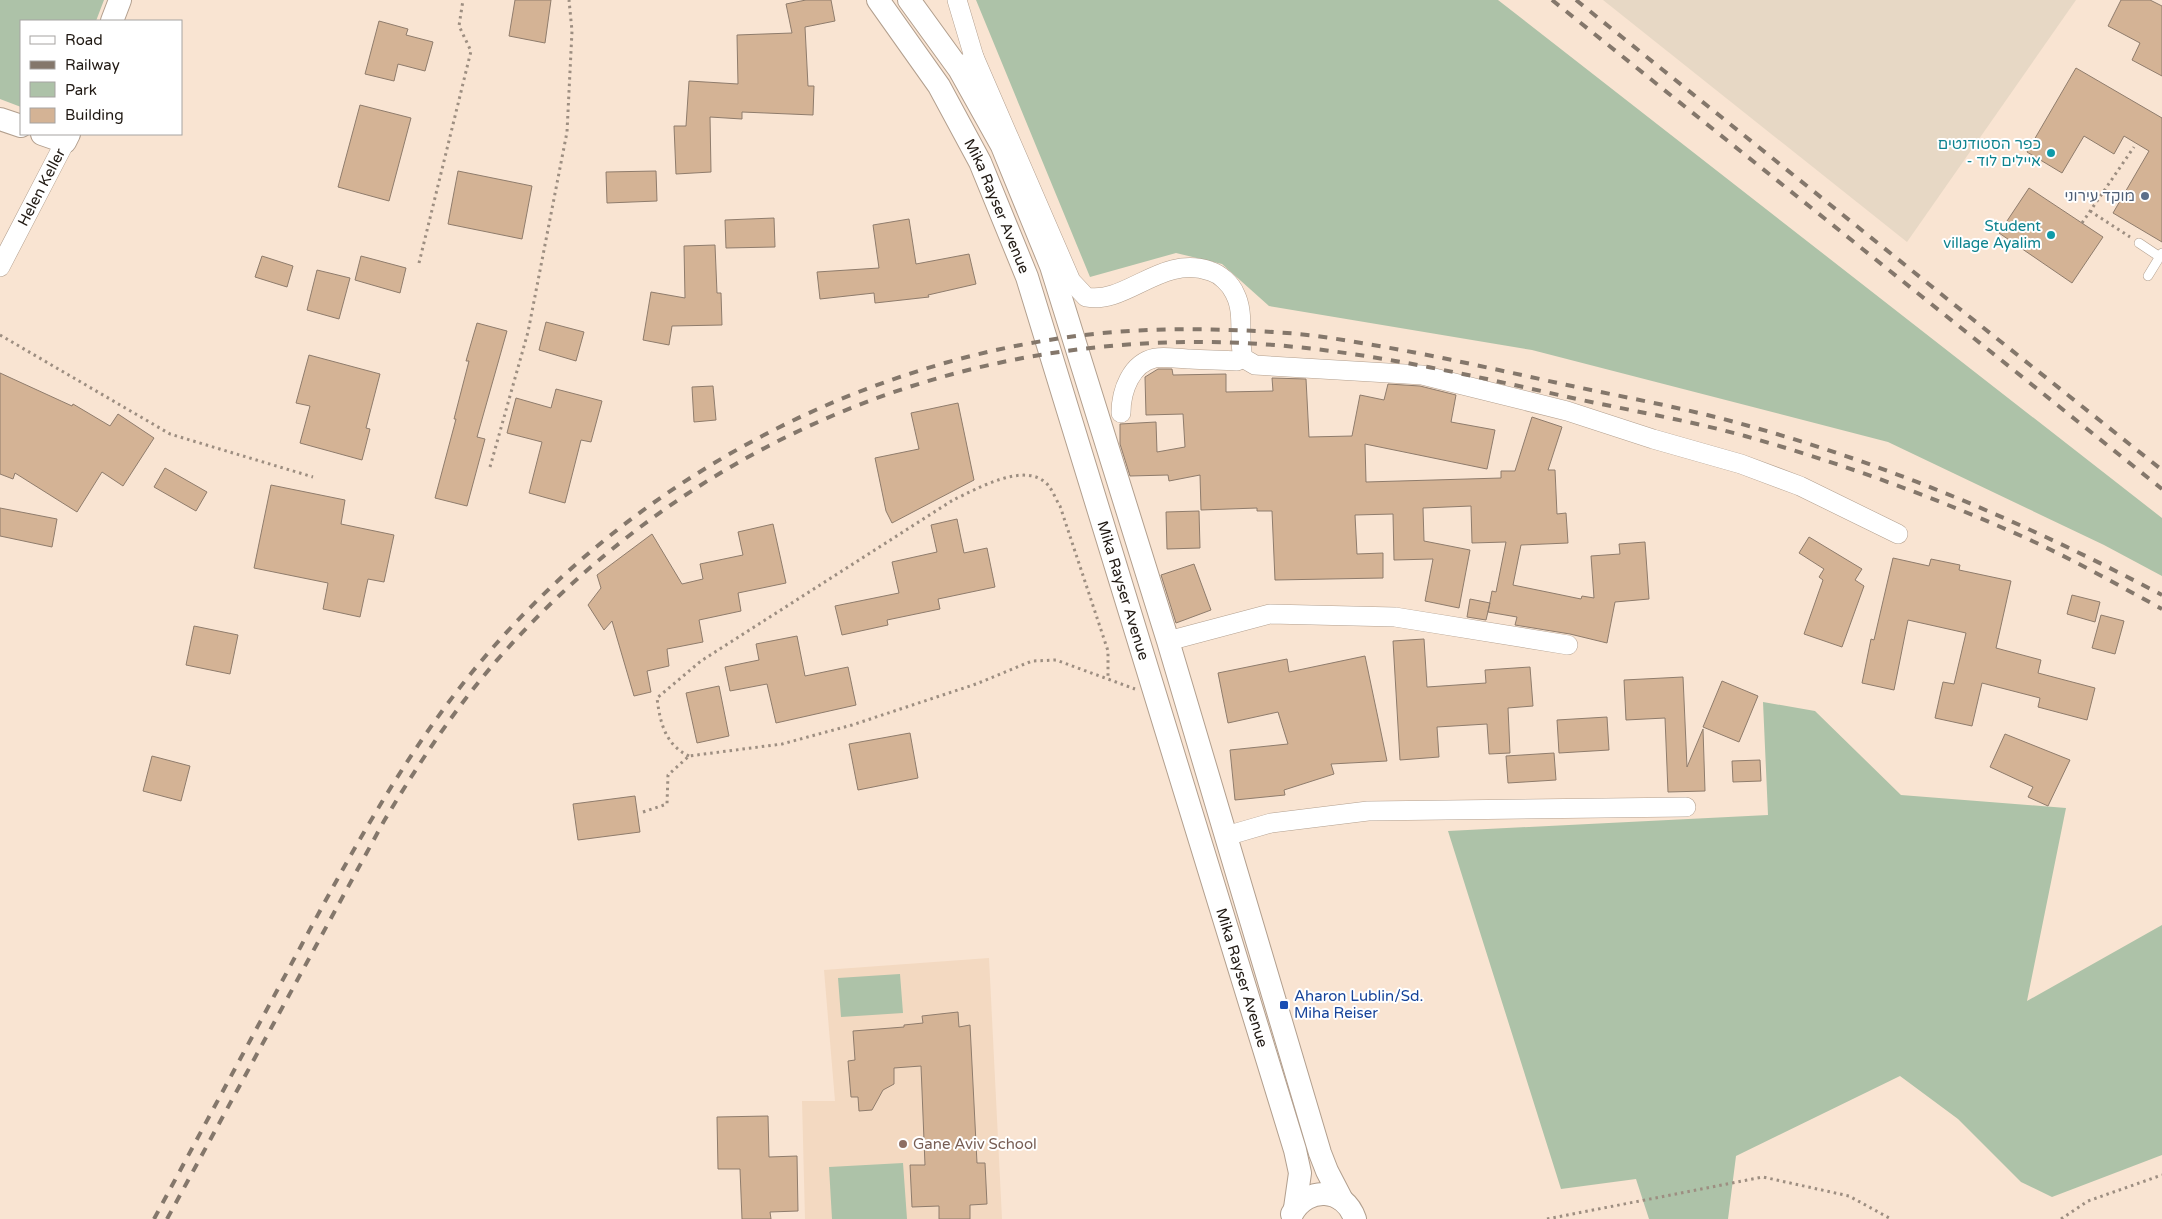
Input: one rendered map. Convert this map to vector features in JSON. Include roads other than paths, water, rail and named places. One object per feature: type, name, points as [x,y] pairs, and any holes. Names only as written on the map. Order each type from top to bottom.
[{"type":"street","points":[[112,20],[120,0]]},
{"type":"street","name":"Mika Rayser Avenue","points":[[878,0],[939,86],[971,145],[980,162],[1027,277],[1295,1150],[1300,1173],[1293,1213]]},
{"type":"street","name":"Mika Rayser Avenue","points":[[909,0],[966,63],[1051,266],[1168,641],[1320,1153],[1342,1200],[1350,1207],[1355,1219]]},
{"type":"street","points":[[957,0],[966,63],[1071,281],[1079,292],[1086,297],[1104,298],[1172,270],[1187,267],[1202,268],[1216,273],[1228,283],[1236,294],[1243,358],[1255,365],[1422,375],[1503,397],[1567,411],[1653,439],[1741,464],[1800,486],[1898,534]]},
{"type":"street","points":[[0,119],[20,126]]},
{"type":"street","points":[[48,135],[67,138]]},
{"type":"street","name":"Helen Keller","points":[[0,267],[67,138]]},
{"type":"street","points":[[1121,413],[1121,400],[1124,390],[1134,371],[1141,364],[1156,358],[1237,361],[1243,358]]},
{"type":"street","points":[[1168,641],[1270,614],[1395,617],[1568,645]]},
{"type":"street","points":[[1226,836],[1271,823],[1368,811],[1686,807]]},
{"type":"street","points":[[1293,1213],[1302,1200],[1312,1195],[1322,1193],[1333,1195],[1342,1200]]},
{"type":"lane","points":[[2139,243],[2161,255],[2148,276]]},
{"type":"railway","points":[[1552,0],[2162,489]]},
{"type":"railway","points":[[1576,0],[2162,470]]},
{"type":"railway","points":[[154,1219],[322,906],[390,789],[440,714],[496,644],[555,584],[618,529],[686,480],[759,438],[834,402],[913,373],[993,351],[1076,336],[1128,331],[1208,329],[1287,333],[1397,349],[1682,409],[1727,420],[1856,459],[2011,521],[2162,595]]},
{"type":"railway","points":[[167,1219],[384,821],[441,732],[472,690],[506,650],[581,576],[661,512],[748,457],[839,413],[935,379],[1034,356],[1137,344],[1242,343],[1324,350],[1406,363],[1701,425],[1817,458],[1888,482],[1994,524],[2062,555],[2162,609]]},
{"type":"place","name":"כפר הסטודנטים - איילים לוד","points":[[2051,153]]},
{"type":"place","name":"מוקד עירוני","points":[[2145,196]]},
{"type":"place","name":"Student village Ayalim","points":[[2051,235]]},
{"type":"place","name":"Aharon Lublin/Sd. Miha Reiser","points":[[1284,1005]]},
{"type":"place","name":"Gane Aviv School","points":[[903,1144]]}]
